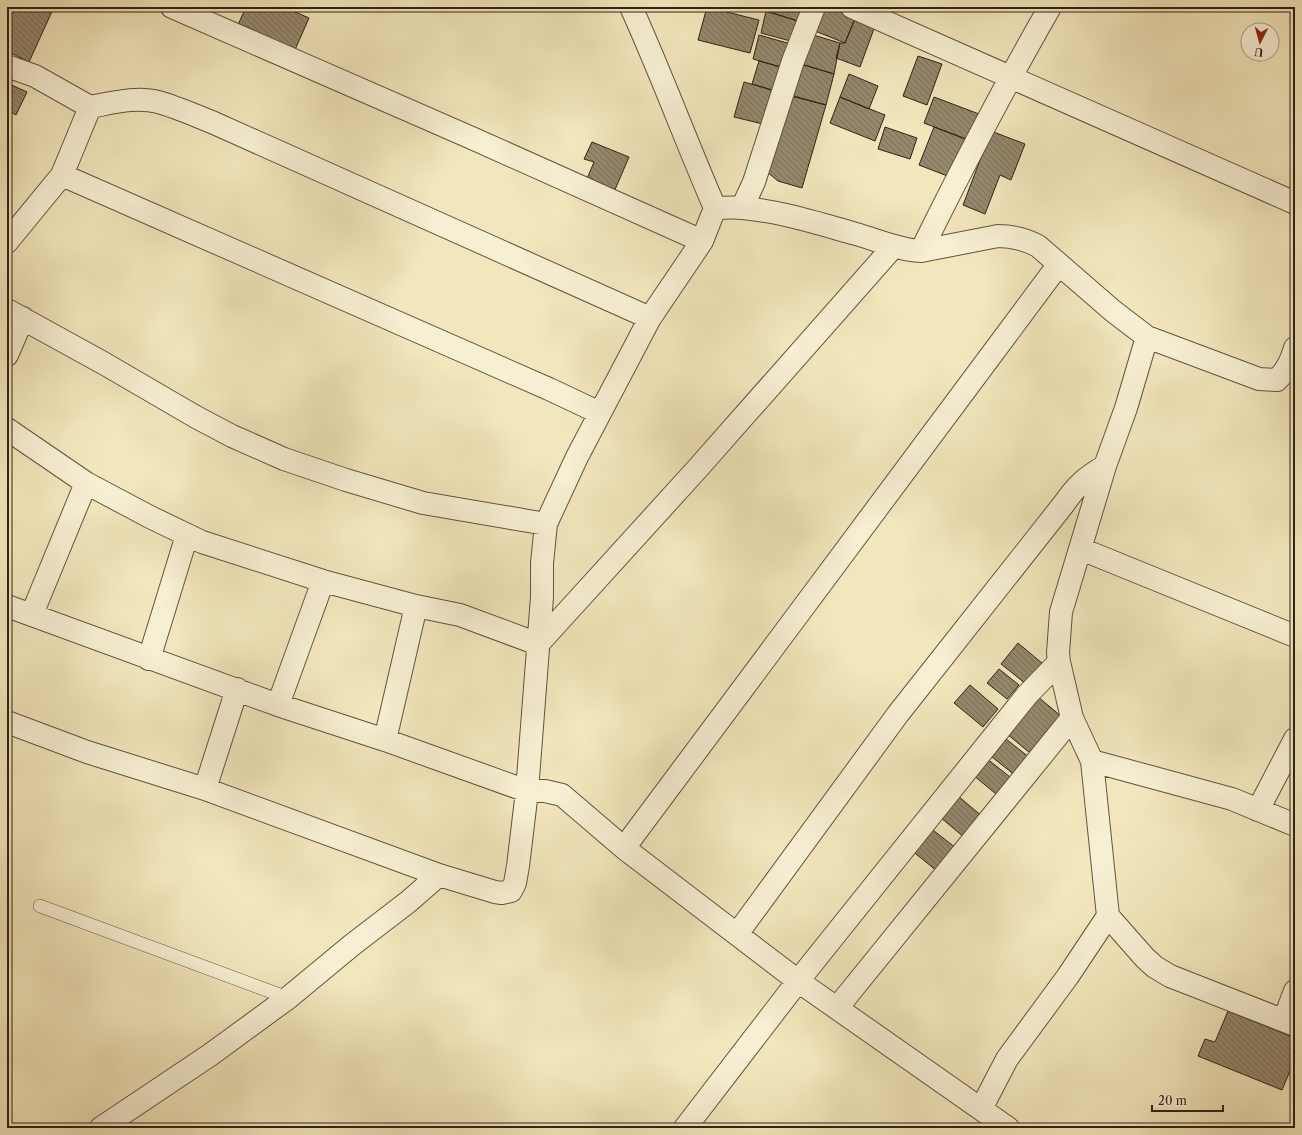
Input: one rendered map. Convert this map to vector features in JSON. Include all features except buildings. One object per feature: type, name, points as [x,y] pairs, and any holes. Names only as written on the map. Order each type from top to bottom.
[{"type":"street","points":[[172,7],[474,139],[702,241]]},
{"type":"street","points":[[7,722],[87,752],[205,789],[439,875],[495,892],[502,893],[511,891],[515,883],[518,866],[527,791],[546,524],[600,413],[650,318],[702,241],[715,208],[651,50],[631,7]]},
{"type":"street","points":[[742,208],[754,182],[793,61],[814,7]]},
{"type":"street","points":[[852,7],[1295,202]]},
{"type":"street","points":[[921,251],[1010,77],[1050,7]]},
{"type":"street","points":[[7,66],[35,76],[90,107],[121,101],[147,100],[165,104],[214,123],[650,318]]},
{"type":"street","points":[[7,242],[62,175],[90,107]]},
{"type":"street","points":[[62,175],[541,385],[600,413]]},
{"type":"street","points":[[715,208],[742,208],[813,222],[894,246],[921,251],[998,236],[1011,236],[1027,240],[1038,246],[1113,311],[1147,337],[1259,379],[1277,380],[1287,367],[1295,348]]},
{"type":"street","points":[[538,644],[698,468],[894,246]]},
{"type":"street","points":[[624,848],[1059,264]]},
{"type":"street","points":[[7,355],[15,314],[196,417],[232,436],[284,459],[346,480],[423,503],[546,524]]},
{"type":"street","points":[[1147,337],[1061,612],[1058,662],[1072,718],[1092,761],[1108,916],[1155,968],[1170,976],[1289,1023],[1295,991]]},
{"type":"street","points":[[7,429],[86,483],[202,542],[323,580],[416,606],[460,615],[538,644]]},
{"type":"street","points":[[737,934],[898,714],[1074,489],[1088,476],[1106,466]]},
{"type":"street","points":[[32,614],[86,483]]},
{"type":"street","points":[[149,659],[187,535]]},
{"type":"street","points":[[1081,548],[1295,636]]},
{"type":"street","points":[[278,705],[323,580]]},
{"type":"street","points":[[7,606],[278,705],[385,740],[527,791],[545,791],[562,795],[624,848],[798,981],[1008,1128]]},
{"type":"street","points":[[385,740],[416,606]]},
{"type":"street","points":[[685,1128],[798,981],[1027,696],[1058,662]]},
{"type":"street","points":[[205,789],[236,689]]},
{"type":"street","points":[[837,1008],[1072,718]]},
{"type":"street","points":[[1258,810],[1295,739]]},
{"type":"street","points":[[1092,761],[1232,799],[1295,825]]},
{"type":"street","points":[[101,1128],[210,1055],[288,998],[352,945],[408,902],[439,875]]},
{"type":"street","points":[[981,1109],[1007,1059],[1068,976],[1108,916]]},
{"type":"lane","points":[[40,906],[288,998]]}]
